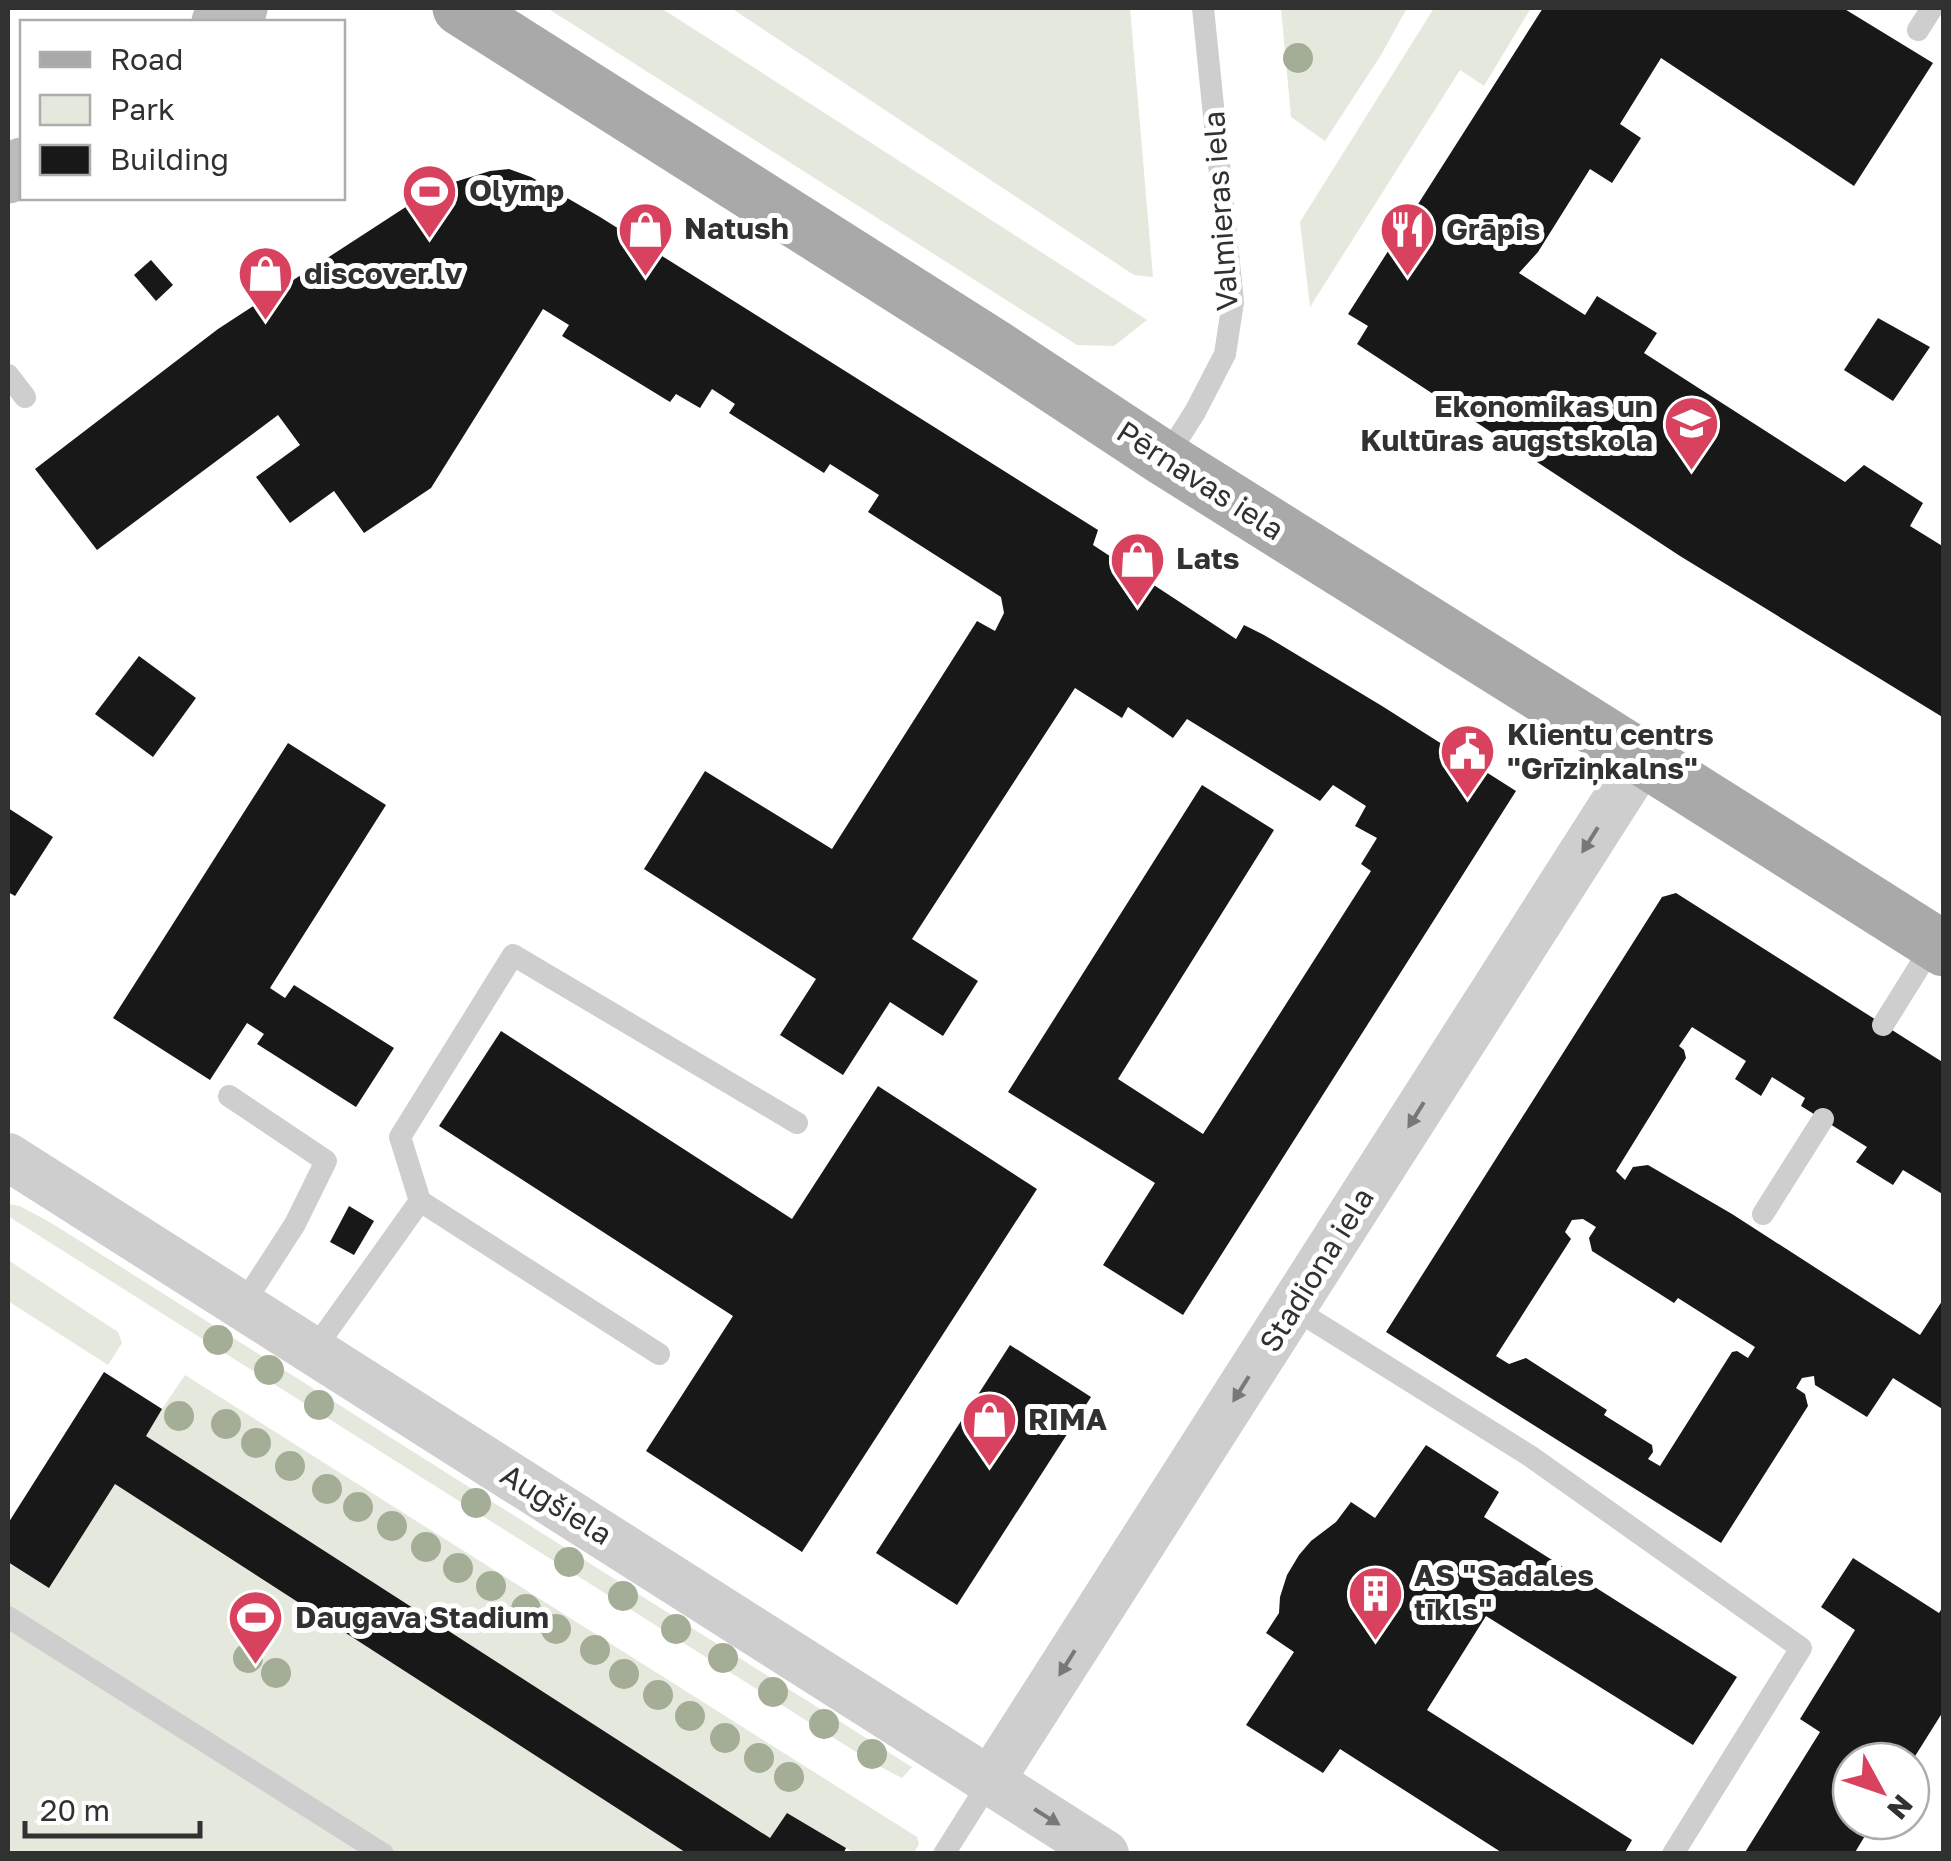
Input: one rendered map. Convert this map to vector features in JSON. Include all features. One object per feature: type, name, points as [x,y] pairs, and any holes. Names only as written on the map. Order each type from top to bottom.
[{"type":"main road","name":"Pērnavas iela","points":[[460,8],[973,332],[1165,459],[1939,946]]},
{"type":"street","name":"Stadiona iela","points":[[990,1781],[1642,758]]},
{"type":"street","name":"Augšiela","points":[[8,1157],[1105,1854]]},
{"type":"lane","name":"Valmieras iela","points":[[1165,459],[1225,354],[1233,302],[1203,8]]},
{"type":"lane","points":[[1918,30],[1932,8]]},
{"type":"lane","points":[[8,375],[25,397]]},
{"type":"lane","points":[[1883,1025],[1939,946]]},
{"type":"lane","points":[[658,1354],[420,1201],[400,1137],[513,955],[797,1123]]},
{"type":"lane","points":[[229,1096],[326,1161],[295,1224],[242,1306]]},
{"type":"lane","points":[[1763,1214],[1823,1119]]},
{"type":"lane","points":[[313,1351],[420,1201]]},
{"type":"lane","points":[[1293,1308],[1530,1456],[1801,1648],[1673,1854]]},
{"type":"lane","points":[[8,1617],[384,1854]]},
{"type":"lane","points":[[944,1854],[990,1781]]},
{"type":"green space","points":[[547,8],[661,8],[1147,320],[1114,346],[1077,345]]},
{"type":"green space","points":[[731,8],[1130,8],[1153,277],[1134,275]]},
{"type":"green space","points":[[1281,8],[1407,8],[1325,141],[1291,117]]},
{"type":"green space","points":[[1434,8],[1531,8],[1484,86],[1460,70],[1310,307],[1300,222]]},
{"type":"green space","points":[[8,1204],[20,1206],[53,1224],[912,1767],[902,1778],[875,1764],[8,1216]]},
{"type":"green space","points":[[8,1260],[118,1332],[122,1343],[108,1365],[8,1301]]},
{"type":"green space","name":"Daugava Stadium","points":[[104,1372],[162,1409],[185,1375],[917,1837],[919,1844],[913,1854],[855,1853],[846,1848],[843,1854],[8,1853],[8,1521]]},
{"type":"building","points":[[1543,8],[1843,8],[1933,63],[1854,186],[1661,58],[1620,124],[1641,138],[1612,183],[1590,169],[1538,252],[1519,273],[1585,315],[1597,296],[1657,333],[1644,353],[1845,482],[1864,465],[1923,503],[1910,526],[1944,547],[1944,718],[1680,556],[1357,344],[1368,326],[1348,314]]},
{"type":"building","points":[[509,169],[531,177],[600,217],[1098,530],[1093,545],[1236,639],[1244,625],[1264,635],[1516,791],[1183,1315],[1103,1265],[1155,1183],[1008,1092],[1202,785],[1274,830],[1118,1079],[1203,1134],[1371,871],[1361,864],[1377,838],[1355,826],[1366,806],[1333,785],[1320,801],[1187,719],[1173,738],[1128,707],[1122,718],[1075,688],[912,939],[978,981],[943,1036],[890,1002],[843,1075],[780,1035],[816,979],[644,869],[705,771],[832,849],[977,621],[995,631],[1004,613],[1001,597],[868,512],[879,495],[830,464],[824,473],[729,413],[735,404],[712,389],[700,408],[676,394],[670,402],[562,336],[569,325],[543,309],[431,488],[364,533],[334,491],[290,523],[256,477],[300,445],[278,415],[97,550],[35,469],[218,329],[435,188]]},
{"type":"building","points":[[151,260],[173,285],[156,301],[134,275]]},
{"type":"building","points":[[1878,318],[1930,347],[1893,401],[1844,370]]},
{"type":"building","points":[[139,656],[196,698],[153,757],[95,714]]},
{"type":"building","points":[[288,743],[386,805],[270,988],[285,998],[294,985],[394,1048],[356,1107],[257,1044],[264,1034],[247,1023],[210,1080],[113,1018]]},
{"type":"building","points":[[8,808],[53,837],[15,896],[8,892]]},
{"type":"building","points":[[1676,893],[1944,1063],[1944,1195],[1903,1170],[1893,1185],[1856,1162],[1867,1147],[1801,1106],[1805,1098],[1772,1077],[1761,1096],[1735,1079],[1746,1061],[1692,1027],[1679,1046],[1686,1058],[1616,1171],[1625,1180],[1633,1167],[1648,1165],[1920,1335],[1944,1298],[1944,1410],[1893,1378],[1867,1417],[1815,1385],[1814,1376],[1802,1378],[1796,1388],[1805,1394],[1808,1406],[1721,1543],[1386,1332],[1662,897]],"holes":[[[1583,1219],[1596,1227],[1589,1238],[1592,1251],[1674,1303],[1678,1298],[1755,1347],[1748,1358],[1732,1352],[1660,1466],[1648,1459],[1652,1445],[1604,1415],[1607,1410],[1526,1358],[1509,1364],[1496,1356],[1571,1239],[1565,1232],[1572,1220]]]},
{"type":"building","points":[[501,1031],[792,1219],[878,1086],[1037,1189],[802,1552],[646,1451],[733,1316],[439,1126]]},
{"type":"building","points":[[349,1206],[374,1221],[354,1255],[330,1242]]},
{"type":"building","points":[[1010,1345],[1091,1397],[957,1605],[876,1553]]},
{"type":"building","points":[[104,1372],[162,1409],[146,1436],[770,1838],[787,1813],[846,1848],[843,1854],[688,1854],[115,1484],[49,1588],[8,1562],[8,1521]]},
{"type":"building","name":"AS \"Sadales tīkls\"","points":[[1426,1445],[1499,1492],[1484,1517],[1737,1677],[1693,1745],[1486,1616],[1427,1710],[1632,1840],[1624,1854],[1504,1854],[1340,1749],[1323,1773],[1246,1725],[1294,1652],[1266,1633],[1279,1613],[1287,1575],[1299,1555],[1336,1522],[1351,1502],[1375,1518]]},
{"type":"building","points":[[1853,1558],[1939,1613],[1944,1605],[1944,1710],[1925,1741],[1831,1741],[1831,1841],[1862,1841],[1854,1854],[1744,1854],[1820,1732],[1800,1719],[1855,1630],[1821,1607]]},
{"type":"place","name":"Olymp","points":[[430,240]]},
{"type":"place","name":"Natush","points":[[645,278]]},
{"type":"place","name":"Grāpis","points":[[1407,279]]},
{"type":"place","name":"discover.lv","points":[[265,323]]},
{"type":"place","name":"Ekonomikas un Kultūras augstskola","points":[[1692,473]]},
{"type":"place","name":"Lats","points":[[1137,608]]},
{"type":"place","name":"Klientu centrs \"Grīziņkalns\"","points":[[1468,801]]},
{"type":"place","name":"RIMA","points":[[989,1469]]},
{"type":"place","name":"AS \"Sadales tīkls\"","points":[[1375,1642]]},
{"type":"place","name":"Daugava Stadium","points":[[256,1667]]}]
